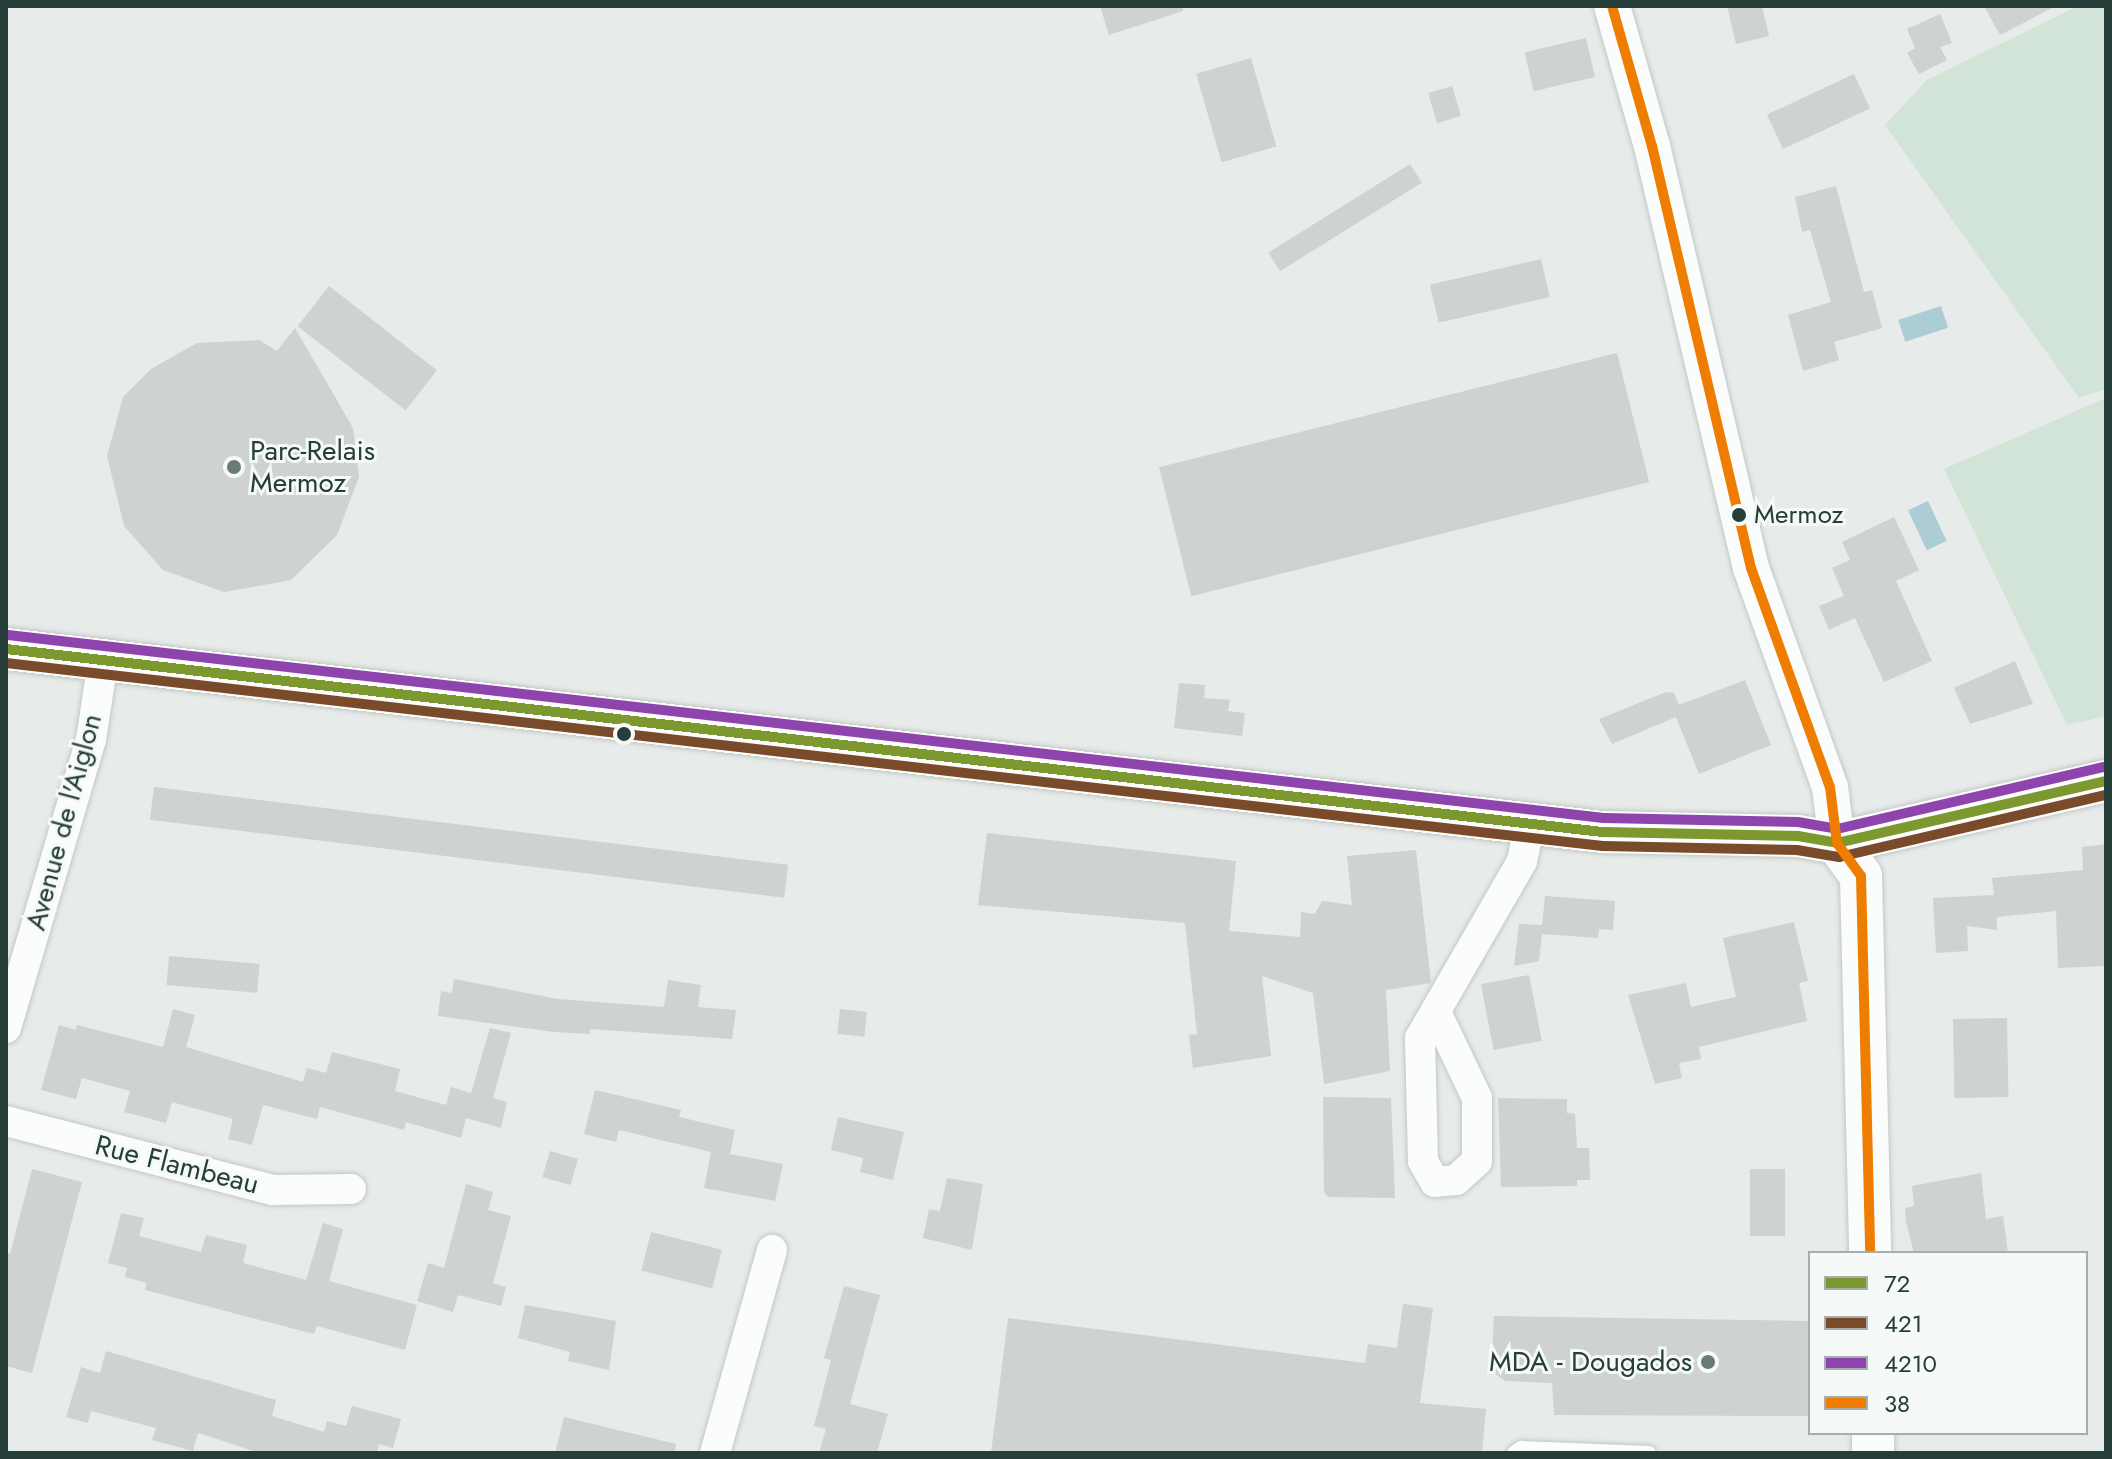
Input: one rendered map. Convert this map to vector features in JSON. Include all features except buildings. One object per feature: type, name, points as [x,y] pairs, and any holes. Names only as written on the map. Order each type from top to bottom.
[{"type":"main road","points":[[6,649],[1603,832],[1798,836],[1837,843],[2106,781]]},
{"type":"main road","points":[[1837,843],[1861,876],[1870,1251]]},
{"type":"street","points":[[1612,6],[1652,146],[1751,568],[1830,787],[1837,843]]},
{"type":"street","name":"Avenue de l'Aiglon","points":[[6,1028],[91,740],[103,661]]},
{"type":"street","points":[[1436,1012],[1477,1098],[1477,1161],[1456,1180],[1435,1182],[1423,1161],[1420,1038],[1522,861],[1530,823]]},
{"type":"street","name":"Rue Flambeau","points":[[6,1121],[273,1190],[351,1189]]},
{"type":"street","points":[[715,1453],[772,1250]]},
{"type":"lane","points":[[1514,1453],[1521,1448],[1649,1453]]},
{"type":"green space","points":[[2078,6],[2106,6],[2106,389],[2079,398],[1885,125],[1927,80]]},
{"type":"green space","points":[[2106,398],[2106,716],[2067,725],[1944,469]]},
{"type":"water","points":[[1941,306],[1948,328],[1905,342],[1898,320]]},
{"type":"water","points":[[1928,501],[1947,541],[1927,550],[1908,510]]},
{"type":"transit line","name":"38","points":[[1612,6],[1652,146],[1751,568],[1830,787],[1837,843],[1861,876],[1870,1251]]},
{"type":"transit line","name":"4210","points":[[8,635],[1604,818],[1798,822],[1837,829],[2103,767]]},
{"type":"transit line","name":"72","points":[[6,649],[1603,832],[1798,836],[1837,843],[2106,781]]},
{"type":"transit line","name":"421","points":[[6,663],[1603,846],[1797,850],[1839,857],[2106,795]]},
{"type":"place","name":"Parc-Relais Mermoz","points":[[234,467]]},
{"type":"place","name":"Mermoz","points":[[1739,515]]},
{"type":"place","name":"MDA - Dougados","points":[[1708,1362]]}]
